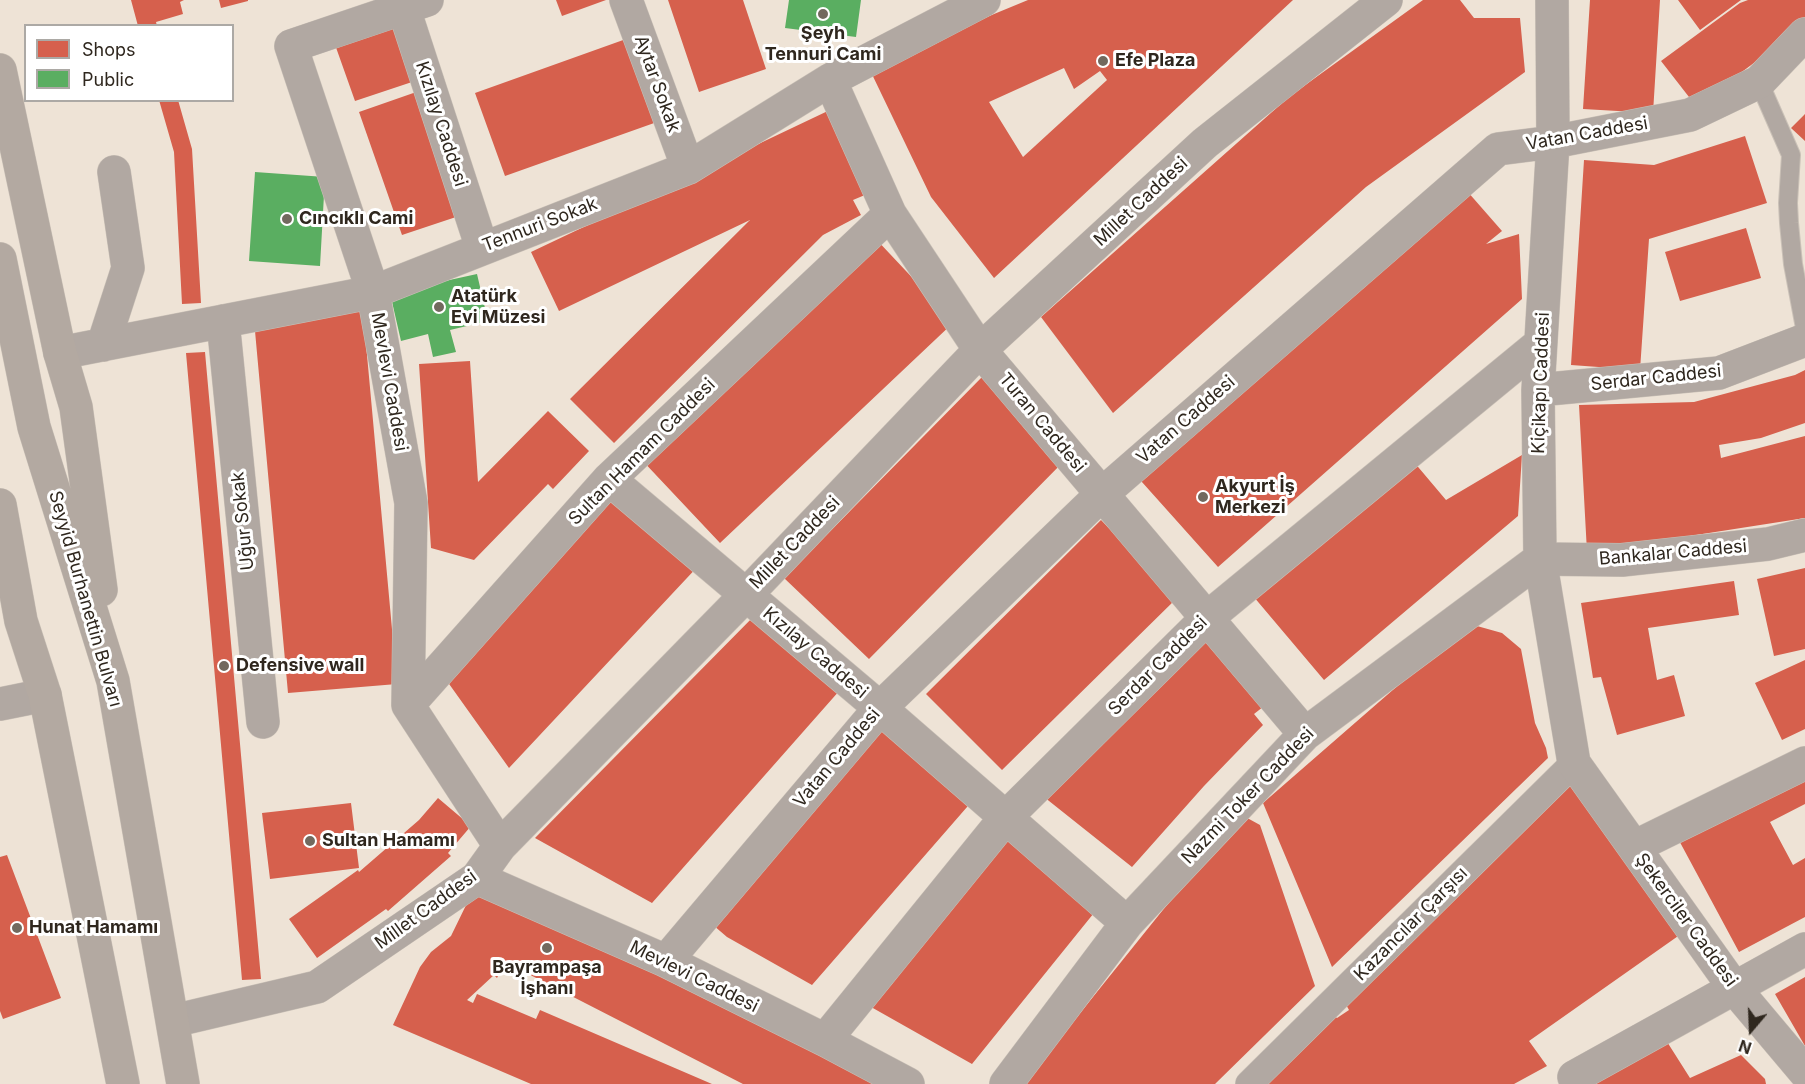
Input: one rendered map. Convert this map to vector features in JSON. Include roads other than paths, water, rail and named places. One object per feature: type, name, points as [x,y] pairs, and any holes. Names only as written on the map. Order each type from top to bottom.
[{"type":"main road","points":[[0,70],[60,353],[76,408],[113,681]]},
{"type":"main road","name":"Seyyid Burhanettin Bulvarı","points":[[0,259],[34,426],[113,681],[183,1084]]},
{"type":"main road","points":[[0,505],[21,621]]},
{"type":"main road","points":[[0,560],[45,695],[123,1084]]},
{"type":"street","name":"Aytar Sokak","points":[[626,0],[688,168]]},
{"type":"street","name":"Tennuri Sokak","points":[[60,353],[373,292],[688,168],[952,8],[984,0]]},
{"type":"street","name":"Millet Caddesi","points":[[173,1021],[317,987],[477,878],[500,846],[746,596],[980,350],[1205,142],[1386,0]]},
{"type":"street","name":"Kiçikapı Caddesi","points":[[1552,0],[1553,142],[1538,390],[1540,559],[1574,763]]},
{"type":"street","name":"Kızılay Caddesi","points":[[410,3],[482,248]]},
{"type":"street","name":"Mevlevi Caddesi","points":[[408,705],[411,503],[373,292],[291,46],[410,3]]},
{"type":"street","name":"Vatan Caddesi","points":[[666,961],[880,708],[1102,494],[1498,148],[1553,142],[1690,115],[1759,82],[1805,34]]},
{"type":"street","name":"Turan Caddesi","points":[[830,80],[890,214],[980,350],[1305,734]]},
{"type":"street","points":[[103,345],[128,268],[114,172]]},
{"type":"street","name":"Sultan Hamam Caddesi","points":[[408,705],[609,479],[890,214]]},
{"type":"street","name":"Uğur Sokak","points":[[223,321],[263,722]]},
{"type":"street","name":"Serdar Caddesi","points":[[1538,390],[1719,373],[1805,340]]},
{"type":"street","name":"Serdar Caddesi","points":[[825,1040],[1006,817],[1207,618],[1540,344]]},
{"type":"street","name":"Kızılay Caddesi","points":[[609,479],[880,708],[1127,923]]},
{"type":"street","name":"Bankalar Caddesi","points":[[1540,559],[1622,560],[1768,544],[1805,535]]},
{"type":"street","name":"Nazmi Toker Caddesi","points":[[1006,1084],[1127,923],[1305,734],[1540,559]]},
{"type":"street","points":[[0,704],[45,695]]},
{"type":"street","points":[[408,705],[500,846]]},
{"type":"street","name":"Şekerciler Caddesi","points":[[1574,763],[1735,989],[1805,1072]]},
{"type":"street","name":"Kazancılar Çarşısı","points":[[1249,1084],[1574,763]]},
{"type":"street","points":[[1634,847],[1805,763]]},
{"type":"street","name":"Mevlevi Caddesi","points":[[477,878],[666,961],[908,1084]]},
{"type":"street","points":[[1574,1077],[1805,949]]},
{"type":"lane","points":[[1759,82],[1791,155],[1789,223],[1805,328]]},
{"type":"place","name":"Şeyh Tennuri Cami","points":[[823,14]]},
{"type":"place","name":"Efe Plaza","points":[[1103,61]]},
{"type":"place","name":"Cıncıklı Cami","points":[[287,219]]},
{"type":"place","name":"Atatürk Evi Müzesi","points":[[439,307]]},
{"type":"place","name":"Akyurt İş Merkezi","points":[[1203,497]]},
{"type":"place","name":"Defensive wall","points":[[224,666]]},
{"type":"place","name":"Sultan Hamamı","points":[[310,841]]},
{"type":"place","name":"Hunat Hamamı","points":[[17,928]]},
{"type":"place","name":"Bayrampaşa İşhanı","points":[[547,948]]}]
